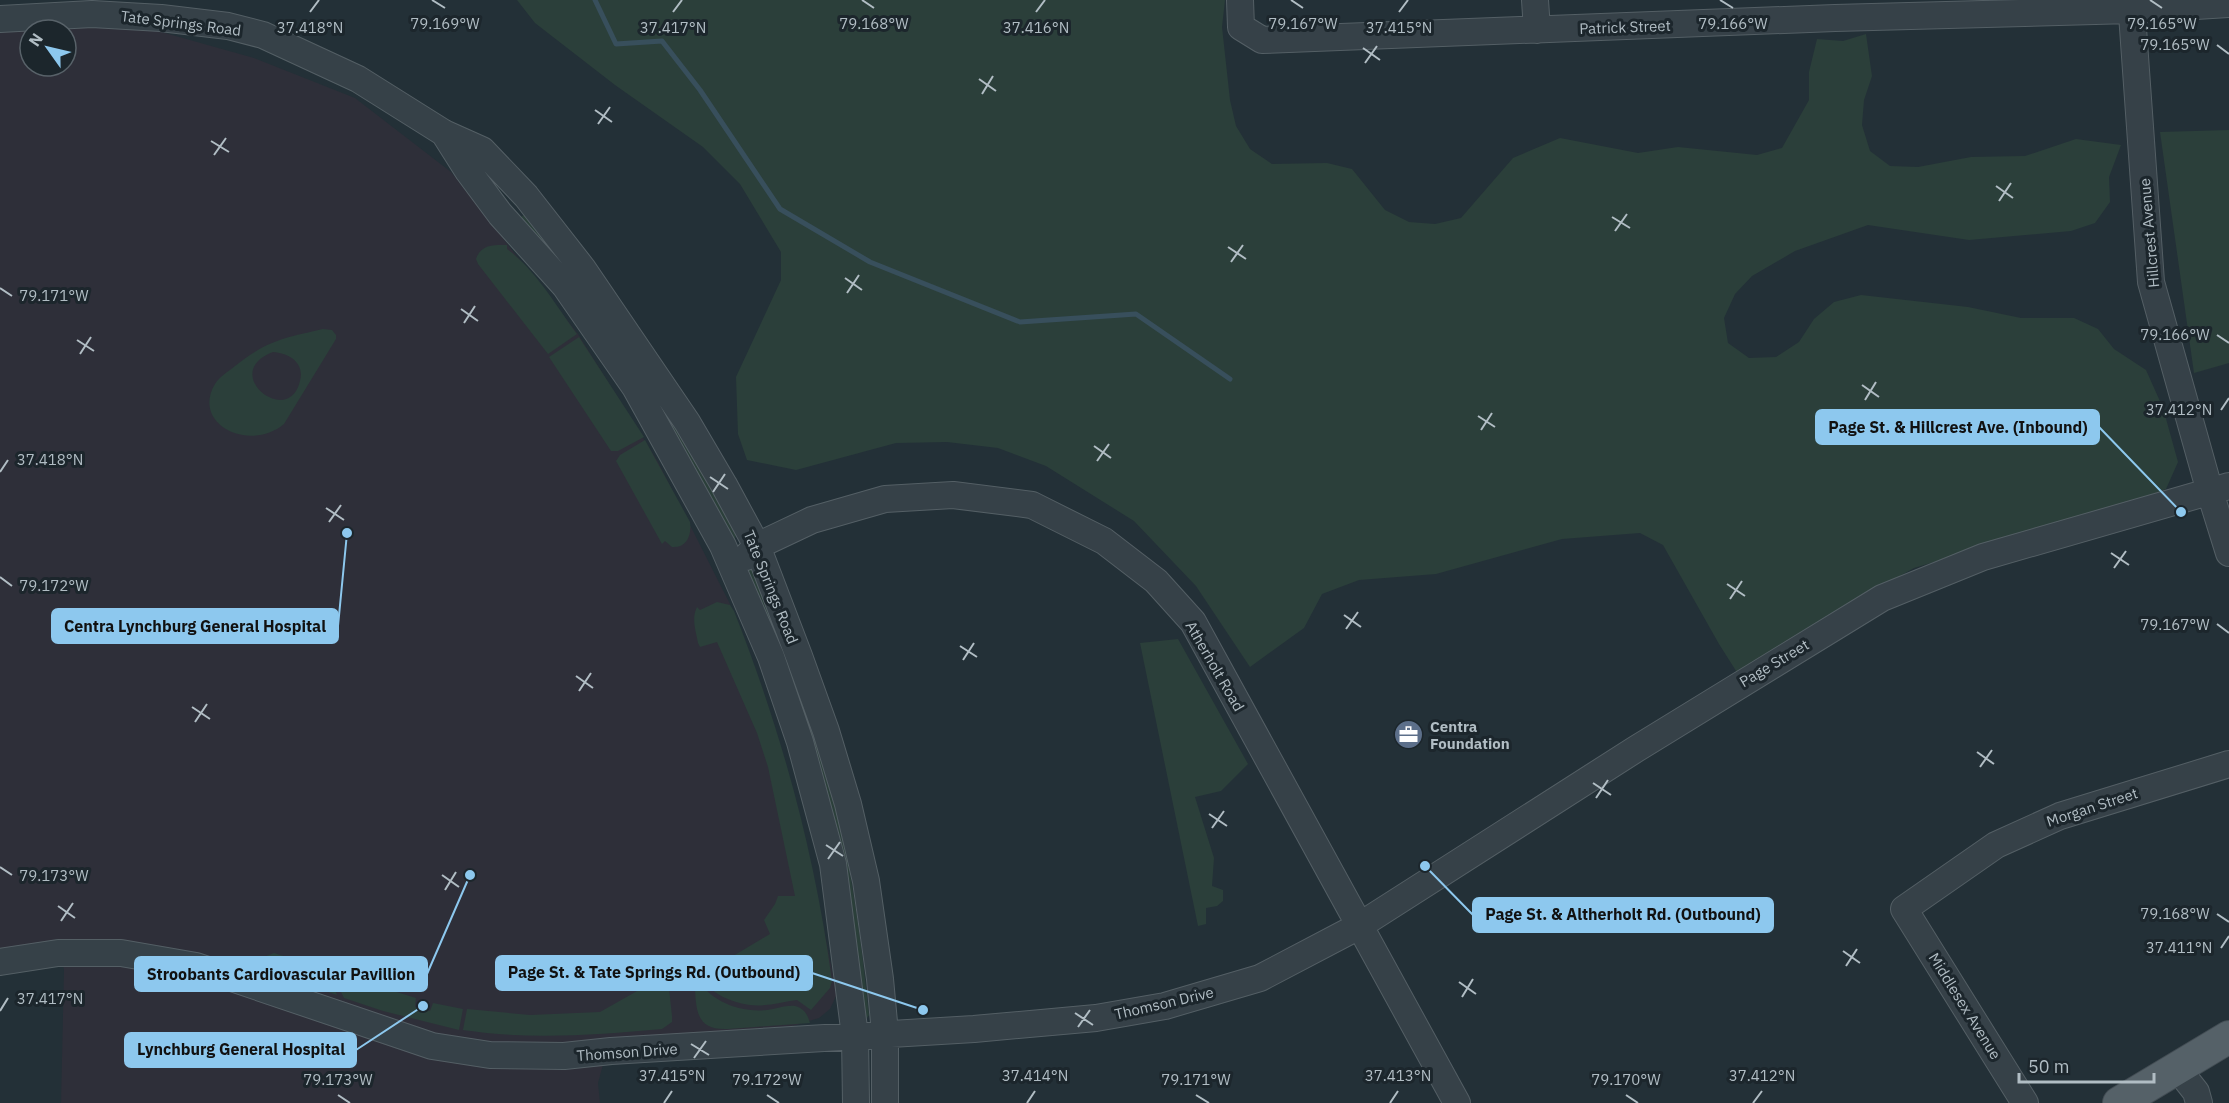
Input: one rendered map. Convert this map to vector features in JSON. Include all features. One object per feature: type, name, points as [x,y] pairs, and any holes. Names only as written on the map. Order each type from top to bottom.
[{"type":"main road","points":[[2119,1103],[2229,1037]]},
{"type":"street","name":"Patrick Street","points":[[1240,0],[1241,27],[1262,40],[1537,30],[1835,9],[2229,4]]},
{"type":"street","points":[[1535,0],[1537,30]]},
{"type":"street","name":"Hillcrest Avenue","points":[[2131,5],[2151,282],[2219,489],[2229,553]]},
{"type":"street","name":"Tate Springs Road","points":[[0,19],[92,14],[161,18],[228,26],[263,34],[358,79],[444,133],[482,150],[526,196],[583,269],[687,422],[757,546],[800,656],[848,804],[866,881],[885,1033],[885,1103]]},
{"type":"street","name":"Tate Springs Road","points":[[444,133],[468,171],[500,214],[566,286],[634,387],[723,546],[771,657],[796,731],[832,864],[855,1036],[856,1103]]},
{"type":"street","name":"Page Street","points":[[1359,926],[1656,736],[1882,598],[1983,557],[2219,489]]},
{"type":"street","name":"Atherholt Road","points":[[733,571],[757,546],[812,520],[885,499],[953,495],[1032,506],[1104,541],[1156,581],[1192,622],[1457,1103]]},
{"type":"street","name":"Atherholt Road","points":[[723,546],[757,546]]},
{"type":"street","name":"Morgan Street","points":[[1904,909],[1996,845],[2060,816],[2229,764]]},
{"type":"street","name":"Middlesex Avenue","points":[[1904,909],[2025,1103]]},
{"type":"street","name":"Thomson Drive","points":[[0,962],[58,953],[121,953],[196,966],[432,1046],[490,1055],[564,1056],[611,1051],[1026,1025],[1096,1018],[1165,1006],[1260,978],[1359,926]]},
{"type":"street","points":[[2177,1068],[2196,1092],[2199,1103]]},
{"type":"shaded area","points":[[133,24],[254,58],[355,98],[451,172],[578,334],[658,462],[730,604],[775,734],[810,862],[837,994],[830,1009],[819,1018],[793,1026],[610,1039],[598,1083],[600,1103],[61,1103],[64,970],[58,939],[0,950],[0,32],[18,31],[18,78],[78,78],[78,27]]},
{"type":"green space","points":[[517,0],[1225,0],[1222,27],[1230,100],[1236,126],[1250,149],[1272,164],[1327,163],[1352,169],[1385,210],[1409,222],[1435,224],[1461,218],[1513,158],[1560,138],[1638,153],[1678,147],[1757,155],[1782,148],[1809,100],[1809,72],[1817,39],[1843,41],[1866,34],[1872,76],[1864,100],[1862,125],[1870,151],[1890,166],[1918,167],[1971,157],[2025,156],[2076,139],[2121,145],[2109,177],[2110,202],[2095,223],[2071,231],[1969,240],[1868,225],[1795,251],[1752,276],[1735,294],[1724,318],[1728,343],[1749,358],[1776,357],[1799,342],[1814,319],[1834,302],[1861,295],[1968,307],[2021,318],[2074,318],[2098,329],[2114,349],[2146,370],[2163,408],[2178,462],[2166,489],[2121,506],[1914,568],[1798,634],[1738,674],[1663,545],[1640,533],[1562,539],[1436,574],[1359,580],[1322,594],[1304,628],[1250,667],[1196,586],[1134,521],[1046,466],[998,448],[947,442],[896,443],[796,470],[747,460],[738,434],[736,377],[781,280],[781,252],[740,184],[703,147],[615,85],[535,23]]},
{"type":"green space","points":[[2229,130],[2229,363],[2194,373],[2160,132]]},
{"type":"green space","points":[[528,216],[588,291],[691,449],[736,534],[735,539],[731,540],[522,222],[521,217]]},
{"type":"green space","points":[[493,245],[507,245],[507,249],[527,267],[545,289],[577,334],[548,354],[476,259],[481,250],[485,248]]},
{"type":"green space","points":[[323,329],[332,330],[336,339],[284,424],[270,432],[255,436],[240,435],[227,430],[217,422],[211,411],[210,398],[219,379],[267,345]],"holes":[[[273,352],[290,357],[300,369],[300,381],[293,394],[283,400],[272,398],[254,383],[252,372],[258,361]]]},
{"type":"green space","points":[[579,337],[644,437],[618,451],[611,451],[549,357]]},
{"type":"green space","points":[[645,440],[690,522],[687,540],[677,547],[672,547],[665,541],[662,544],[616,461],[620,455]]},
{"type":"green space","points":[[749,567],[753,569],[793,671],[835,805],[858,925],[869,1015],[867,1018],[864,1018],[745,569]]},
{"type":"green space","points":[[717,602],[730,605],[734,611],[751,656],[781,747],[806,839],[832,981],[830,988],[811,1010],[797,1000],[768,1005],[750,1005],[730,1000],[713,990],[701,976],[700,956],[711,964],[718,965],[770,934],[764,920],[778,896],[795,896],[768,767],[757,733],[717,642],[700,647],[698,643],[694,620],[697,607],[700,610]]},
{"type":"green space","points":[[1178,639],[1248,764],[1221,791],[1195,797],[1214,858],[1212,886],[1223,890],[1223,901],[1217,906],[1206,908],[1206,924],[1198,926],[1140,643]]},
{"type":"green space","points":[[274,953],[335,972],[334,987],[337,995],[271,972],[268,965],[269,958],[264,957]]},
{"type":"green space","points":[[342,975],[416,998],[415,1007],[430,1011],[433,1003],[463,1009],[459,1030],[383,1011],[344,998],[338,986]]},
{"type":"green space","points":[[694,975],[700,984],[725,1003],[756,1010],[795,1006],[805,1012],[810,1023],[728,1029],[708,1025],[698,1013]]},
{"type":"green space","points":[[662,977],[668,979],[672,1022],[662,1029],[537,1036],[463,1030],[467,1009],[530,1015],[600,1012]]},
{"type":"waterway","points":[[595,0],[616,44],[662,41],[700,90],[780,209],[870,262],[1020,322],[1136,314],[1230,379]]},
{"type":"place","name":"Page St. & Hillcrest Ave. (Inbound)","points":[[2181,512]]},
{"type":"place","name":"Centra Lynchburg General Hospital","points":[[347,533]]},
{"type":"place","name":"Centra Foundation","points":[[1409,735]]},
{"type":"place","name":"Page St. & Altherholt Rd. (Outbound)","points":[[1425,866]]},
{"type":"place","name":"Stroobants Cardiovascular Pavillion","points":[[470,875]]},
{"type":"place","name":"Lynchburg General Hospital","points":[[423,1006]]},
{"type":"place","name":"Page St. & Tate Springs Rd. (Outbound)","points":[[923,1010]]}]
